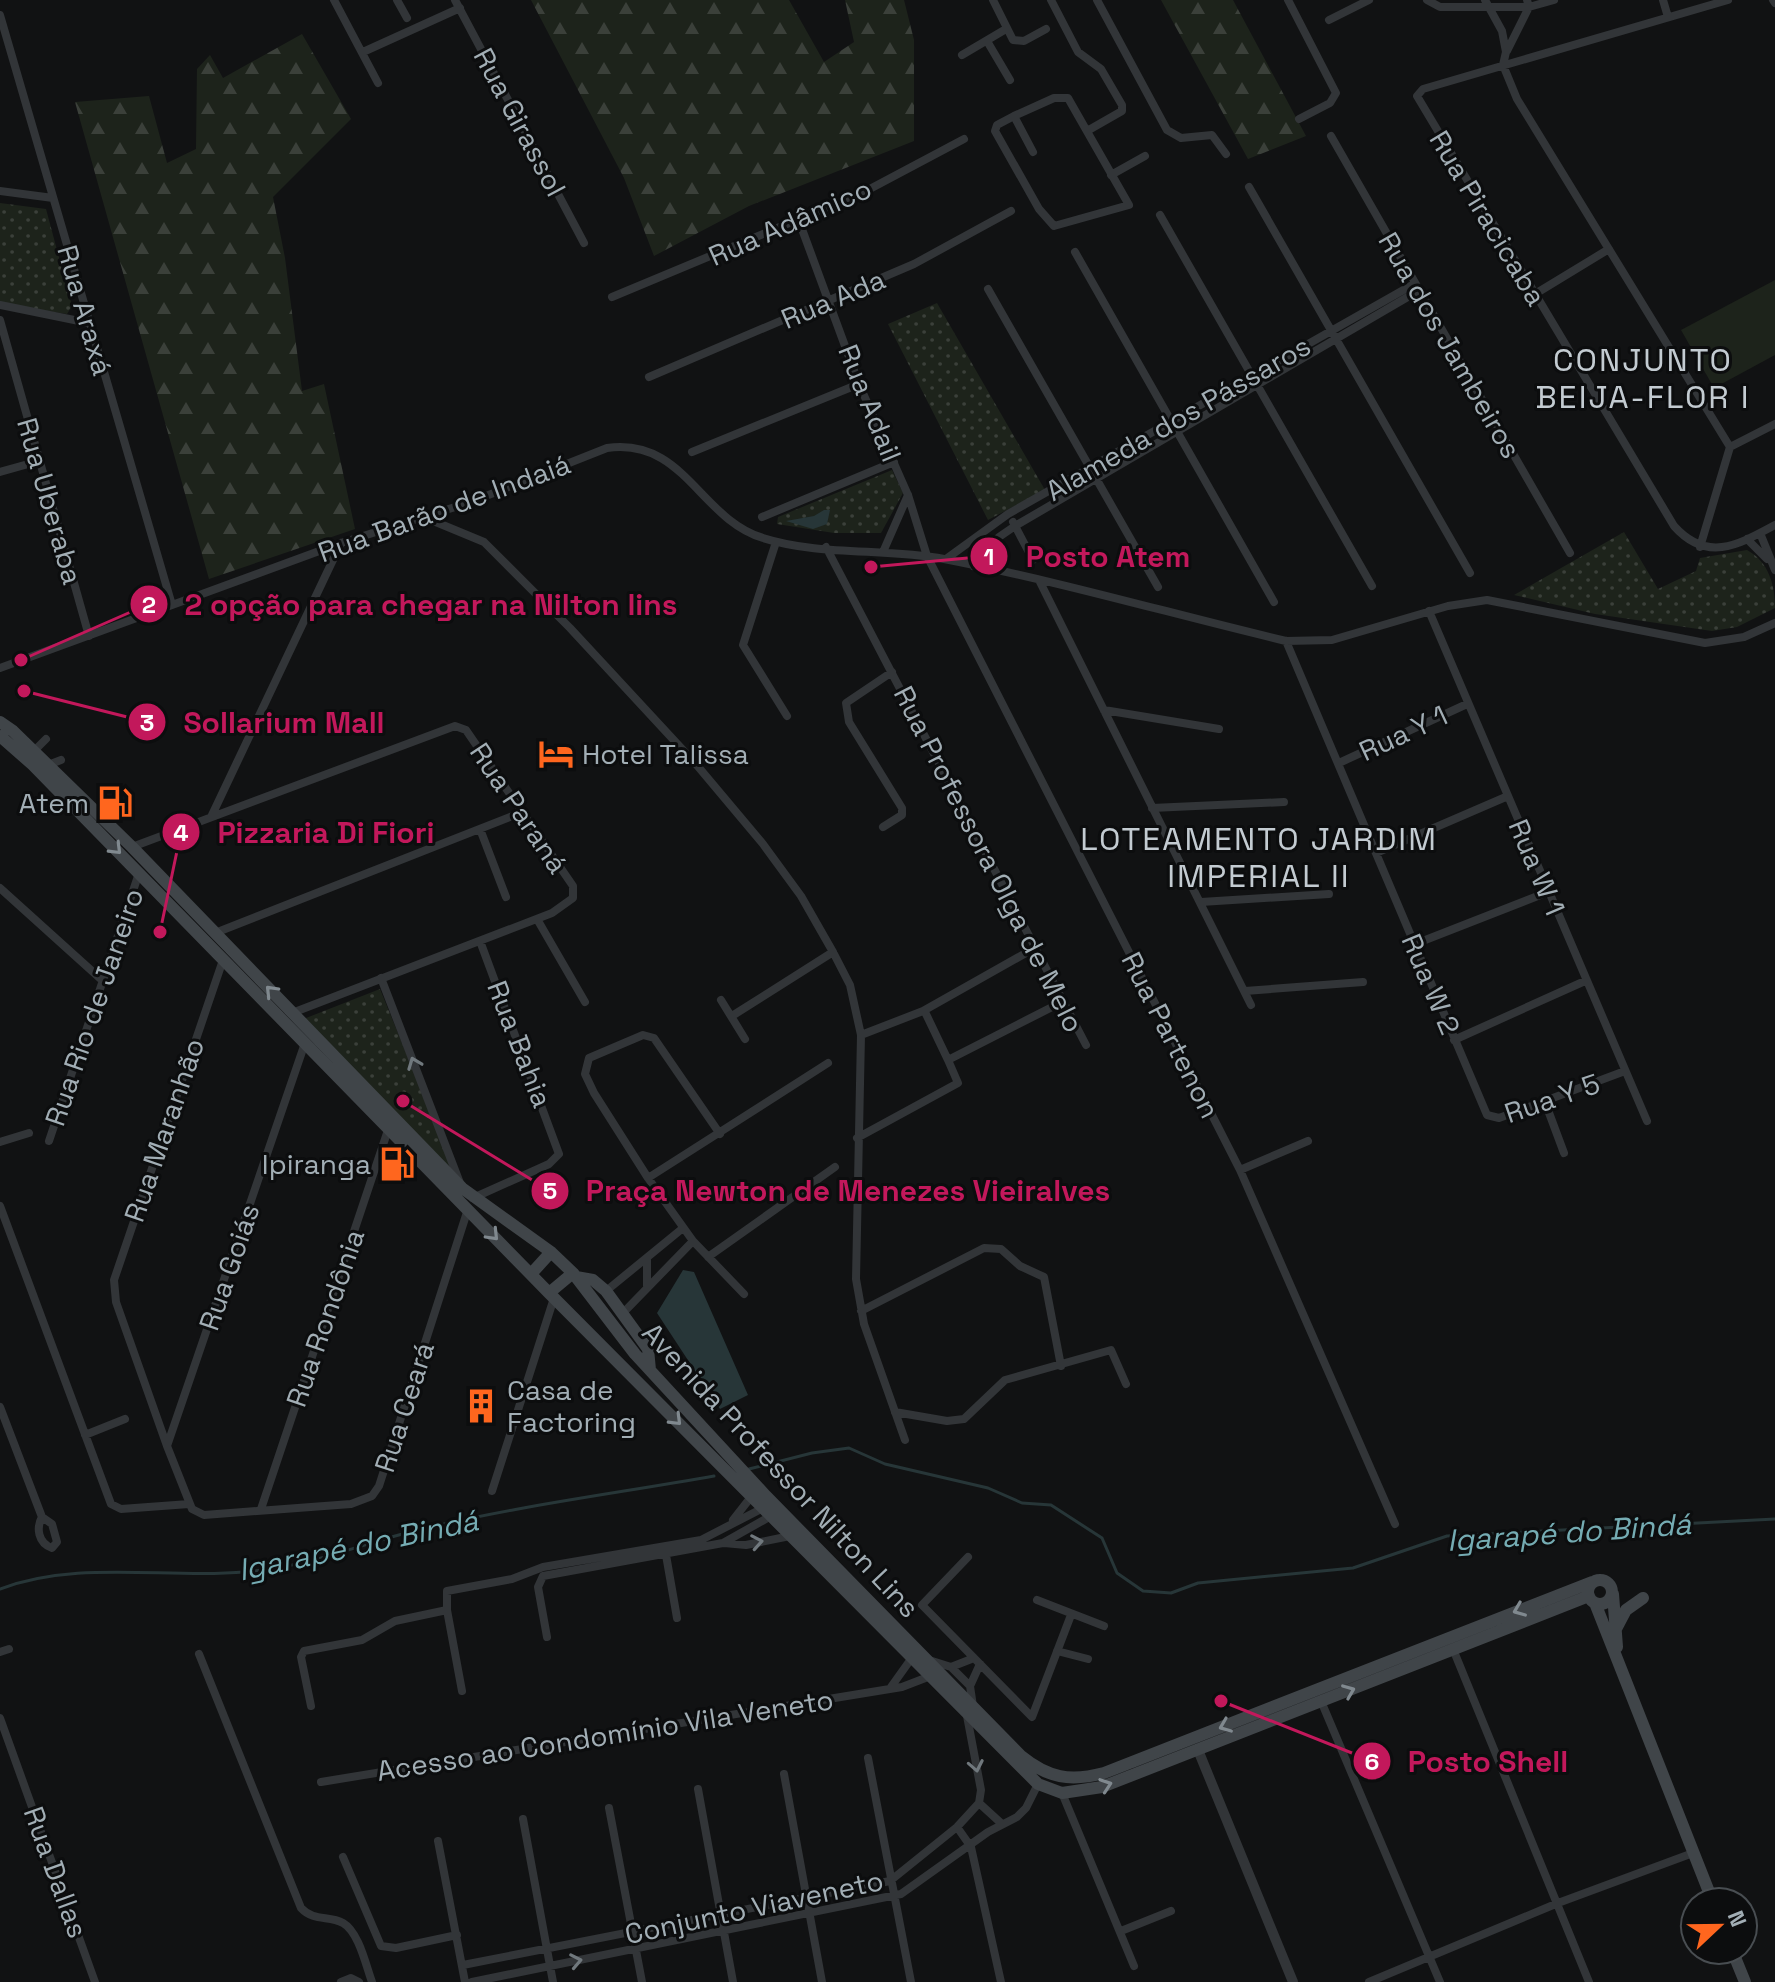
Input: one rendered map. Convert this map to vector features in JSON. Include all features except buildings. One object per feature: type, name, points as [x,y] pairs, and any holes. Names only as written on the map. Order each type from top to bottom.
[{"type":"main road","points":[[0,715],[13,731]]},
{"type":"main road","name":"Avenida Professor Nilton Lins","points":[[0,722],[13,731],[132,847],[462,1188],[470,1204],[551,1252],[575,1275],[728,1464],[928,1660],[970,1712],[1038,1784],[1062,1793],[1102,1787],[1453,1649],[1592,1600],[1604,1604],[1613,1594]]},
{"type":"main road","name":"Avenida Professor Nilton Lins","points":[[0,736],[389,1127],[470,1204],[551,1296],[728,1464]]},
{"type":"main road","points":[[531,1274],[551,1252]]},
{"type":"main road","points":[[551,1296],[575,1275],[593,1280],[606,1291],[648,1349],[650,1370]]},
{"type":"main road","name":"Avenida Professor Nilton Lins","points":[[742,1479],[751,1497],[928,1677],[1045,1773],[1073,1779],[1088,1777],[1592,1582]]},
{"type":"main road","points":[[1618,1659],[1613,1594],[1606,1581],[1592,1582],[1592,1600],[1706,1886]]},
{"type":"main road","points":[[1616,1629],[1626,1610],[1643,1598]]},
{"type":"street","points":[[334,0],[378,83]]},
{"type":"street","points":[[397,0],[407,18]]},
{"type":"street","points":[[993,0],[1006,29],[1019,42],[1046,29]]},
{"type":"street","points":[[1051,0],[1078,52],[1101,69],[1122,105],[1122,111],[1087,131]]},
{"type":"street","points":[[1097,0],[1167,130],[1181,138],[1212,135],[1226,154]]},
{"type":"street","points":[[1288,0],[1336,93],[1330,103],[1299,119]]},
{"type":"street","points":[[1329,20],[1369,0]]},
{"type":"street","points":[[1427,0],[1440,7],[1554,0]]},
{"type":"street","points":[[1663,0],[1668,17]]},
{"type":"street","name":"Rua Piracicaba","points":[[1700,547],[1674,526],[1418,99],[1423,89],[1728,0]]},
{"type":"street","points":[[1486,2],[1502,31],[1506,52]]},
{"type":"street","points":[[1528,3],[1503,65],[1517,99],[1730,447]]},
{"type":"street","points":[[363,52],[458,4]]},
{"type":"street","name":"Rua Girassol","points":[[458,4],[584,243]]},
{"type":"street","name":"Rua Araxá","points":[[0,15],[172,605]]},
{"type":"street","points":[[962,55],[1006,29]]},
{"type":"street","points":[[987,41],[1010,80]]},
{"type":"street","points":[[1062,96],[1068,98],[1087,131],[1129,205],[1054,226],[1039,209],[995,131],[997,125],[1062,96]]},
{"type":"street","points":[[1014,116],[1033,152]]},
{"type":"street","name":"Rua dos Jambeiros","points":[[1331,136],[1570,553]]},
{"type":"street","name":"Rua Adâmico","points":[[612,297],[866,191],[964,139]]},
{"type":"street","points":[[1111,175],[1145,156]]},
{"type":"street","points":[[1249,187],[1470,573]]},
{"type":"street","points":[[0,191],[53,198]]},
{"type":"street","name":"Rua Ada","points":[[649,377],[936,253],[1011,211]]},
{"type":"street","points":[[1160,215],[1372,586]]},
{"type":"street","name":"Rua Adail","points":[[799,221],[859,384],[908,495],[927,556]]},
{"type":"street","points":[[1535,294],[1609,249]]},
{"type":"street","points":[[1075,252],[1274,602]]},
{"type":"street","name":"Alameda dos Pássaros","points":[[946,559],[1008,514],[1330,331],[1416,288]]},
{"type":"street","name":"Alameda dos Pássaros","points":[[973,566],[999,537],[1015,526],[1257,387],[1416,288]]},
{"type":"street","points":[[988,289],[1158,587]]},
{"type":"street","points":[[0,305],[89,323]]},
{"type":"street","name":"Rua Uberaba","points":[[0,320],[89,636]]},
{"type":"street","points":[[692,452],[859,384]]},
{"type":"street","points":[[1775,424],[1730,447],[1700,547],[1729,546],[1775,525]]},
{"type":"street","name":"Rua Barão de Indaiá","points":[[1,664],[89,636],[341,543],[425,517],[607,448],[631,445],[650,451],[671,464],[745,531],[776,542],[946,559],[1286,641],[1332,640],[1469,601],[1514,603],[1705,643],[1744,637],[1775,623]]},
{"type":"street","points":[[0,472],[39,461]]},
{"type":"street","points":[[762,517],[894,462]]},
{"type":"street","name":"Rua Adail","points":[[883,552],[908,495]]},
{"type":"street","points":[[1008,514],[1033,560]]},
{"type":"street","points":[[425,517],[484,542],[570,628],[695,763],[763,844],[801,896],[833,952],[850,985],[861,1035],[855,1249],[861,1311],[905,1440]]},
{"type":"street","points":[[1760,533],[1773,566]]},
{"type":"street","points":[[1747,539],[1773,566]]},
{"type":"street","points":[[776,542],[743,645],[787,716]]},
{"type":"street","points":[[132,847],[212,815],[341,543]]},
{"type":"street","name":"Rua Professora Olga de Melo","points":[[826,547],[1033,949],[1086,1045]]},
{"type":"street","name":"Rua Partenon","points":[[927,556],[1240,1170],[1395,1524]]},
{"type":"street","points":[[1040,582],[1251,1005]]},
{"type":"street","name":"Rua W 1","points":[[1429,611],[1647,1121]]},
{"type":"street","name":"Rua W 2","points":[[1286,641],[1483,1107]]},
{"type":"street","name":"Rua Professora Olga de Melo","points":[[883,827],[903,812],[849,722],[846,703],[892,672]]},
{"type":"street","name":"Rua Y 1","points":[[1339,763],[1467,704]]},
{"type":"street","points":[[1104,710],[1219,729]]},
{"type":"street","name":"Rua Paraná","points":[[212,815],[455,726],[466,730],[520,813],[573,886],[573,898],[569,904],[537,919]]},
{"type":"street","points":[[34,751],[46,739]]},
{"type":"street","points":[[48,765],[61,760]]},
{"type":"street","points":[[1376,853],[1508,796]]},
{"type":"street","points":[[1152,808],[1284,802]]},
{"type":"street","points":[[215,933],[520,813]]},
{"type":"street","points":[[480,829],[506,897]]},
{"type":"street","name":"Rua Rio de Janeiro","points":[[49,1141],[139,873]]},
{"type":"street","points":[[0,888],[103,981]]},
{"type":"street","points":[[1415,944],[1548,892]]},
{"type":"street","points":[[1201,902],[1329,894]]},
{"type":"street","points":[[292,1013],[537,919],[585,1002]]},
{"type":"street","name":"Rua Bahia","points":[[470,1204],[556,1160],[559,1147],[480,941]]},
{"type":"street","points":[[861,1035],[923,1011],[1033,949]]},
{"type":"street","points":[[732,1016],[833,952]]},
{"type":"street","name":"Rua Maranhão","points":[[167,1446],[116,1302],[117,1269],[223,960]]},
{"type":"street","points":[[381,978],[462,1188]]},
{"type":"street","points":[[1454,1040],[1585,981]]},
{"type":"street","points":[[1245,991],[1363,982]]},
{"type":"street","points":[[721,1000],[745,1039]]},
{"type":"street","points":[[948,1060],[1058,1004]]},
{"type":"street","points":[[857,1138],[958,1083],[926,1014]]},
{"type":"street","points":[[720,1134],[654,1038],[643,1035],[605,1048],[589,1058],[585,1074],[648,1178],[693,1241],[744,1294]]},
{"type":"street","name":"Rua Goiás","points":[[167,1446],[305,1043]]},
{"type":"street","points":[[648,1178],[828,1063]]},
{"type":"street","name":"Rua Y 5","points":[[1483,1107],[1494,1119],[1625,1071]]},
{"type":"street","points":[[1545,1102],[1564,1153]]},
{"type":"street","name":"Rua Rondônia","points":[[261,1509],[389,1127]]},
{"type":"street","points":[[0,1142],[29,1133]]},
{"type":"street","points":[[1240,1170],[1308,1141]]},
{"type":"street","points":[[708,1257],[835,1167]]},
{"type":"street","name":"Rua Ceará","points":[[261,1509],[351,1504],[372,1496],[379,1486],[470,1204]]},
{"type":"street","points":[[0,1206],[115,1508],[189,1504]]},
{"type":"street","points":[[606,1291],[683,1228]]},
{"type":"street","points":[[622,1314],[693,1241]]},
{"type":"street","points":[[861,1311],[984,1248],[1001,1249],[1020,1266],[1044,1277],[1061,1366]]},
{"type":"street","points":[[647,1260],[647,1287]]},
{"type":"street","points":[[492,1491],[551,1296]]},
{"type":"street","points":[[895,1412],[947,1421],[964,1419],[1005,1380],[1111,1350],[1126,1384]]},
{"type":"street","points":[[0,1407],[42,1517]]},
{"type":"street","points":[[85,1435],[125,1419]]},
{"type":"street","points":[[167,1446],[189,1504],[204,1515],[261,1509]]},
{"type":"street","points":[[730,1524],[751,1497]]},
{"type":"street","points":[[462,1691],[447,1610],[447,1591],[512,1579],[543,1567],[685,1544],[767,1512]]},
{"type":"street","points":[[723,1543],[767,1512]]},
{"type":"street","points":[[547,1637],[538,1587],[543,1576],[723,1543],[746,1545],[790,1536]]},
{"type":"street","points":[[666,1555],[677,1618]]},
{"type":"street","points":[[968,1557],[922,1605],[1032,1717],[1071,1615]]},
{"type":"street","points":[[1037,1600],[1104,1626]]},
{"type":"street","points":[[311,1706],[301,1657],[304,1651],[362,1640],[395,1621],[447,1610]]},
{"type":"street","points":[[1453,1649],[1589,1982]]},
{"type":"street","points":[[1057,1651],[1088,1659]]},
{"type":"street","points":[[199,1654],[301,1908],[313,1918],[344,1924],[372,1982]]},
{"type":"street","points":[[890,1688],[911,1659]]},
{"type":"street","points":[[928,1660],[951,1667],[970,1686]]},
{"type":"street","points":[[951,1667],[977,1661]]},
{"type":"street","points":[[977,1661],[970,1686],[970,1712],[981,1790],[979,1803],[1002,1824]]},
{"type":"street","name":"Acesso ao Condomínio Vila Veneto","points":[[321,1782],[913,1685],[928,1677]]},
{"type":"street","points":[[1321,1701],[1440,1982]]},
{"type":"street","name":"Rua Dallas","points":[[0,1718],[95,1982]]},
{"type":"street","points":[[1198,1750],[1293,1982]]},
{"type":"street","points":[[868,1758],[911,1982]]},
{"type":"street","points":[[784,1774],[822,1982]]},
{"type":"street","points":[[472,1982],[809,1914],[908,1890],[1026,1808],[1038,1784]]},
{"type":"street","points":[[698,1789],[733,1982]]},
{"type":"street","points":[[1062,1793],[1134,1966]]},
{"type":"street","name":"Conjunto Viaveneto","points":[[463,1965],[890,1881],[930,1851],[979,1803]]},
{"type":"street","points":[[609,1808],[642,1982]]},
{"type":"street","points":[[523,1819],[553,1982]]},
{"type":"street","points":[[957,1827],[971,1847],[1001,1982]]},
{"type":"street","points":[[438,1841],[465,1982]]},
{"type":"street","points":[[930,1851],[943,1865]]},
{"type":"street","points":[[1369,1982],[1558,1903],[1693,1853]]},
{"type":"street","points":[[343,1857],[381,1946],[396,1948],[457,1935]]},
{"type":"street","points":[[1121,1931],[1171,1911]]},
{"type":"street","points":[[341,1982],[351,1978],[359,1982]]},
{"type":"green space","points":[[531,0],[789,0],[824,62],[854,42],[845,0],[904,0],[914,40],[914,141],[749,206],[654,256],[624,178]]},
{"type":"green space","points":[[1161,0],[1233,0],[1306,136],[1248,159]]},
{"type":"green space","points":[[302,34],[351,119],[273,197],[285,258],[302,391],[324,384],[355,529],[209,579],[75,102],[149,96],[167,163],[196,149],[197,69],[210,55],[223,78]]},
{"type":"green space","points":[[0,203],[46,209],[72,306],[67,314],[0,304]]},
{"type":"green space","points":[[1775,280],[1775,355],[1714,388],[1681,330]]},
{"type":"green space","points":[[937,303],[1045,490],[988,520],[888,324]]},
{"type":"green space","points":[[892,470],[903,493],[881,533],[834,533],[777,524],[778,517]]},
{"type":"green space","points":[[1624,532],[1658,589],[1696,571],[1700,558],[1747,550],[1766,568],[1774,591],[1775,608],[1737,627],[1712,631],[1595,614],[1514,595]]},
{"type":"green space","points":[[380,989],[459,1183],[301,1020]]},
{"type":"shaded area","points":[[830,510],[827,524],[813,529],[786,521],[814,516]]},
{"type":"shaded area","points":[[683,1270],[694,1272],[748,1395],[720,1409],[657,1313]]},
{"type":"waterway","name":"Igarapé do Bindá","points":[[749,1469],[812,1453],[849,1448],[885,1464],[988,1488],[1022,1503],[1051,1505],[1102,1538],[1117,1573],[1143,1591],[1171,1593],[1198,1583],[1353,1568],[1447,1536],[1775,1519]]},
{"type":"waterway","name":"Igarapé do Bindá","points":[[0,1589],[65,1574],[202,1574],[270,1569],[485,1515],[714,1476]]},
{"type":"place","name":"Posto Atem","points":[[871,567]]},
{"type":"place","name":"2 opção para chegar na Nilton lins","points":[[21,660]]},
{"type":"place","name":"Sollarium Mall","points":[[24,691]]},
{"type":"place","name":"Hotel Talissa","points":[[556,754]]},
{"type":"place","name":"Atem","points":[[115,803]]},
{"type":"place","name":"Pizzaria Di Fiori","points":[[160,932]]},
{"type":"place","name":"Praça Newton de Menezes Vieiralves","points":[[403,1101]]},
{"type":"place","name":"Ipiranga","points":[[397,1164]]},
{"type":"place","name":"Casa de Factoring","points":[[481,1406]]},
{"type":"place","name":"Posto Shell","points":[[1221,1701]]},
{"type":"district","name":"CONJUNTO BEIJA-FLOR I","points":[[1643,378]]},
{"type":"district","name":"LOTEAMENTO JARDIM IMPERIAL II","points":[[1259,858]]}]
